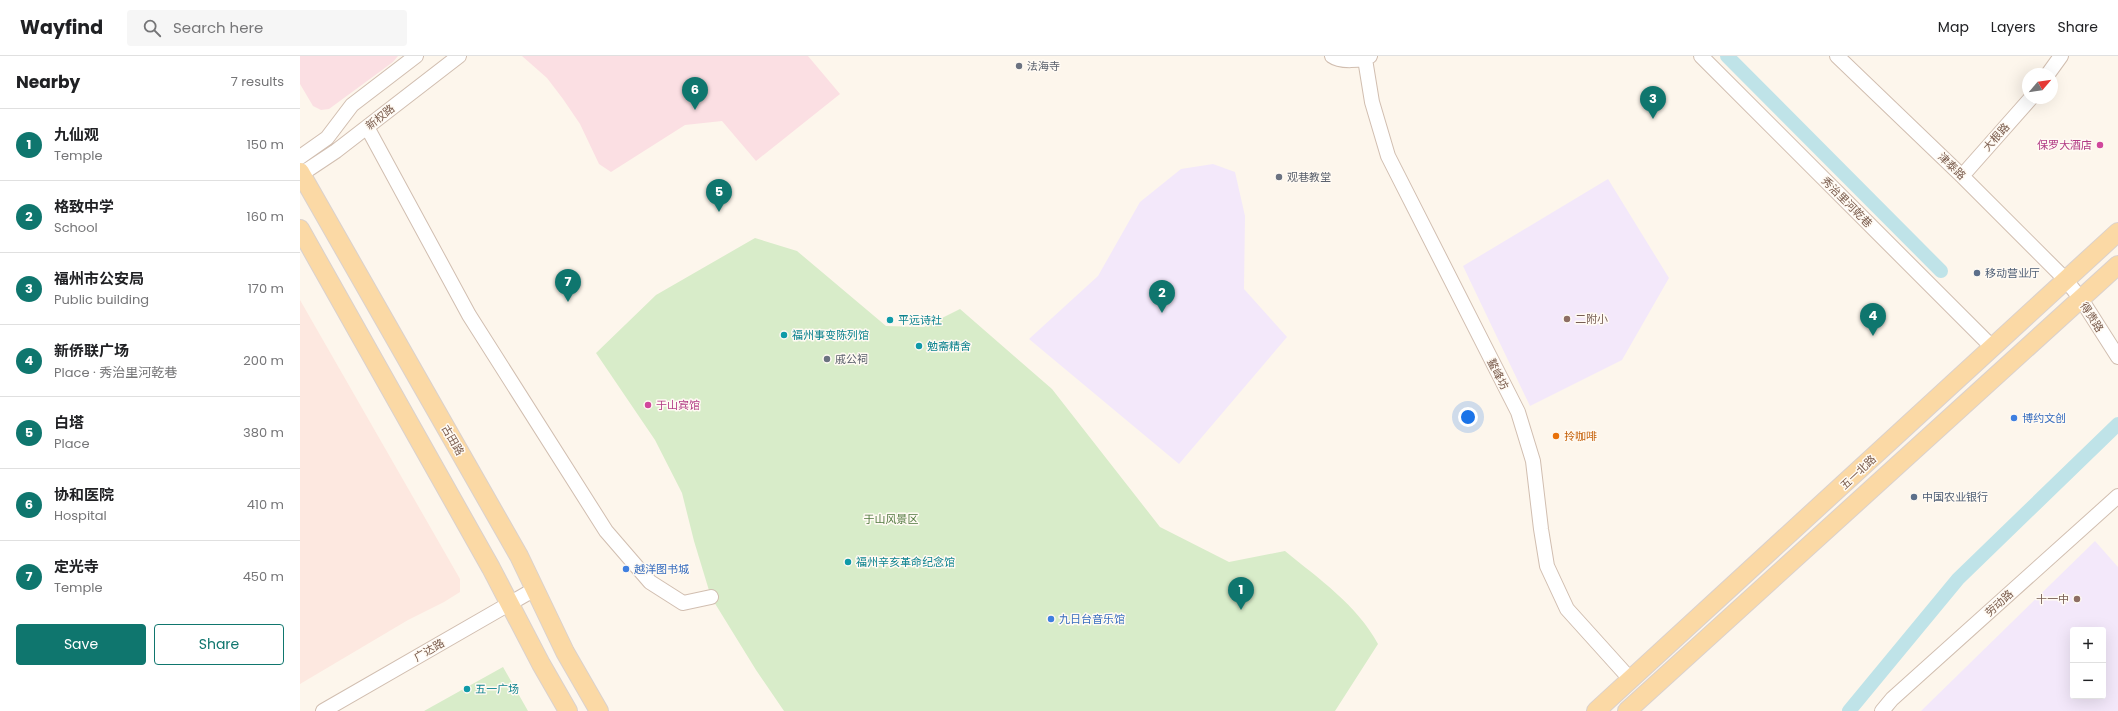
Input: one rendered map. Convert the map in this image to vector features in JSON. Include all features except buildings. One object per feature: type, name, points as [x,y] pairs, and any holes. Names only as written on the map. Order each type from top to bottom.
[{"type":"main road","name":"古田路","points":[[300,169],[519,556],[565,652],[599,711]]},
{"type":"main road","points":[[300,229],[510,603],[568,711]]},
{"type":"main road","name":"五一北路","points":[[1596,711],[1993,348],[2065,279],[2118,232]]},
{"type":"main road","name":"五一北路","points":[[1627,711],[2118,265]]},
{"type":"street","points":[[300,169],[328,138],[352,105],[416,56]]},
{"type":"street","name":"新权路","points":[[300,169],[336,151],[459,56]]},
{"type":"street","name":"秀治里河乾巷","points":[[1701,56],[1993,348]]},
{"type":"street","name":"津泰路","points":[[1837,56],[1962,176],[2065,279]]},
{"type":"street","points":[[2052,68],[2061,56]]},
{"type":"street","points":[[1334,57],[1368,58]]},
{"type":"street","name":"鳌峰坊","points":[[1368,58],[1372,102],[1388,156],[1518,412],[1533,461],[1547,566],[1567,609],[1631,680]]},
{"type":"street","name":"大根路","points":[[1962,176],[2026,104]]},
{"type":"street","points":[[367,127],[469,315],[606,531],[650,582],[683,604],[712,597]]},
{"type":"street","name":"得贵路","points":[[2065,279],[2081,299],[2118,357]]},
{"type":"street","name":"劳动路","points":[[1882,711],[1892,699],[2118,496]]},
{"type":"street","name":"广达路","points":[[323,711],[535,589]]},
{"type":"shaded area","points":[[300,56],[398,56],[393,62],[329,109],[321,110],[313,106],[300,84]]},
{"type":"shaded area","points":[[522,56],[808,56],[840,94],[756,161],[722,121],[685,125],[611,172],[599,164],[580,124],[547,78]]},
{"type":"shaded area","points":[[1213,164],[1235,172],[1245,216],[1244,289],[1287,337],[1179,464],[1029,339],[1098,276],[1140,202],[1181,169]]},
{"type":"shaded area","name":"二附小","points":[[1608,179],[1669,278],[1622,360],[1530,406],[1463,266]]},
{"type":"shaded area","points":[[300,300],[460,579],[460,592],[444,602],[408,620],[300,684]]},
{"type":"shaded area","name":"十一中","points":[[2095,541],[2118,567],[2118,711],[1921,711]]},
{"type":"green space","name":"于山风景区","points":[[755,238],[797,251],[886,326],[924,327],[960,309],[1052,389],[1160,527],[1229,562],[1285,551],[1311,572],[1348,605],[1369,630],[1378,644],[1335,711],[784,711],[756,670],[711,597],[694,541],[682,493],[655,440],[596,353],[656,295]]},
{"type":"green space","points":[[503,667],[528,711],[424,711]]},
{"type":"waterway","points":[[1727,56],[1941,271]]},
{"type":"waterway","points":[[1849,711],[1958,579],[2118,424]]},
{"type":"place","name":"法海寺","points":[[1019,66]]},
{"type":"place","name":"协和医院","points":[[695,110]]},
{"type":"place","name":"福州市公安局","points":[[1653,119]]},
{"type":"place","name":"保罗大酒店","points":[[2100,145]]},
{"type":"place","name":"观巷教堂","points":[[1279,177]]},
{"type":"place","name":"白塔","points":[[719,212]]},
{"type":"place","name":"移动营业厅","points":[[1977,273]]},
{"type":"place","name":"定光寺","points":[[568,302]]},
{"type":"place","name":"格致中学","points":[[1162,313]]},
{"type":"place","name":"二附小","points":[[1567,319]]},
{"type":"place","name":"平远诗社","points":[[890,320]]},
{"type":"place","name":"福州事变陈列馆","points":[[784,335]]},
{"type":"place","name":"新侨联广场","points":[[1873,336]]},
{"type":"place","name":"勉斋精舍","points":[[919,346]]},
{"type":"place","name":"戚公祠","points":[[827,359]]},
{"type":"place","name":"于山宾馆","points":[[648,405]]},
{"type":"place","name":"博约文创","points":[[2014,418]]},
{"type":"place","name":"拎咖啡","points":[[1556,436]]},
{"type":"place","name":"中国农业银行","points":[[1914,497]]},
{"type":"place","name":"福州辛亥革命纪念馆","points":[[848,562]]},
{"type":"place","name":"越洋图书城","points":[[626,569]]},
{"type":"place","name":"十一中","points":[[2077,599]]},
{"type":"place","name":"九仙观","points":[[1241,610]]},
{"type":"place","name":"九日台音乐馆","points":[[1051,619]]},
{"type":"place","name":"五一广场","points":[[467,689]]}]
